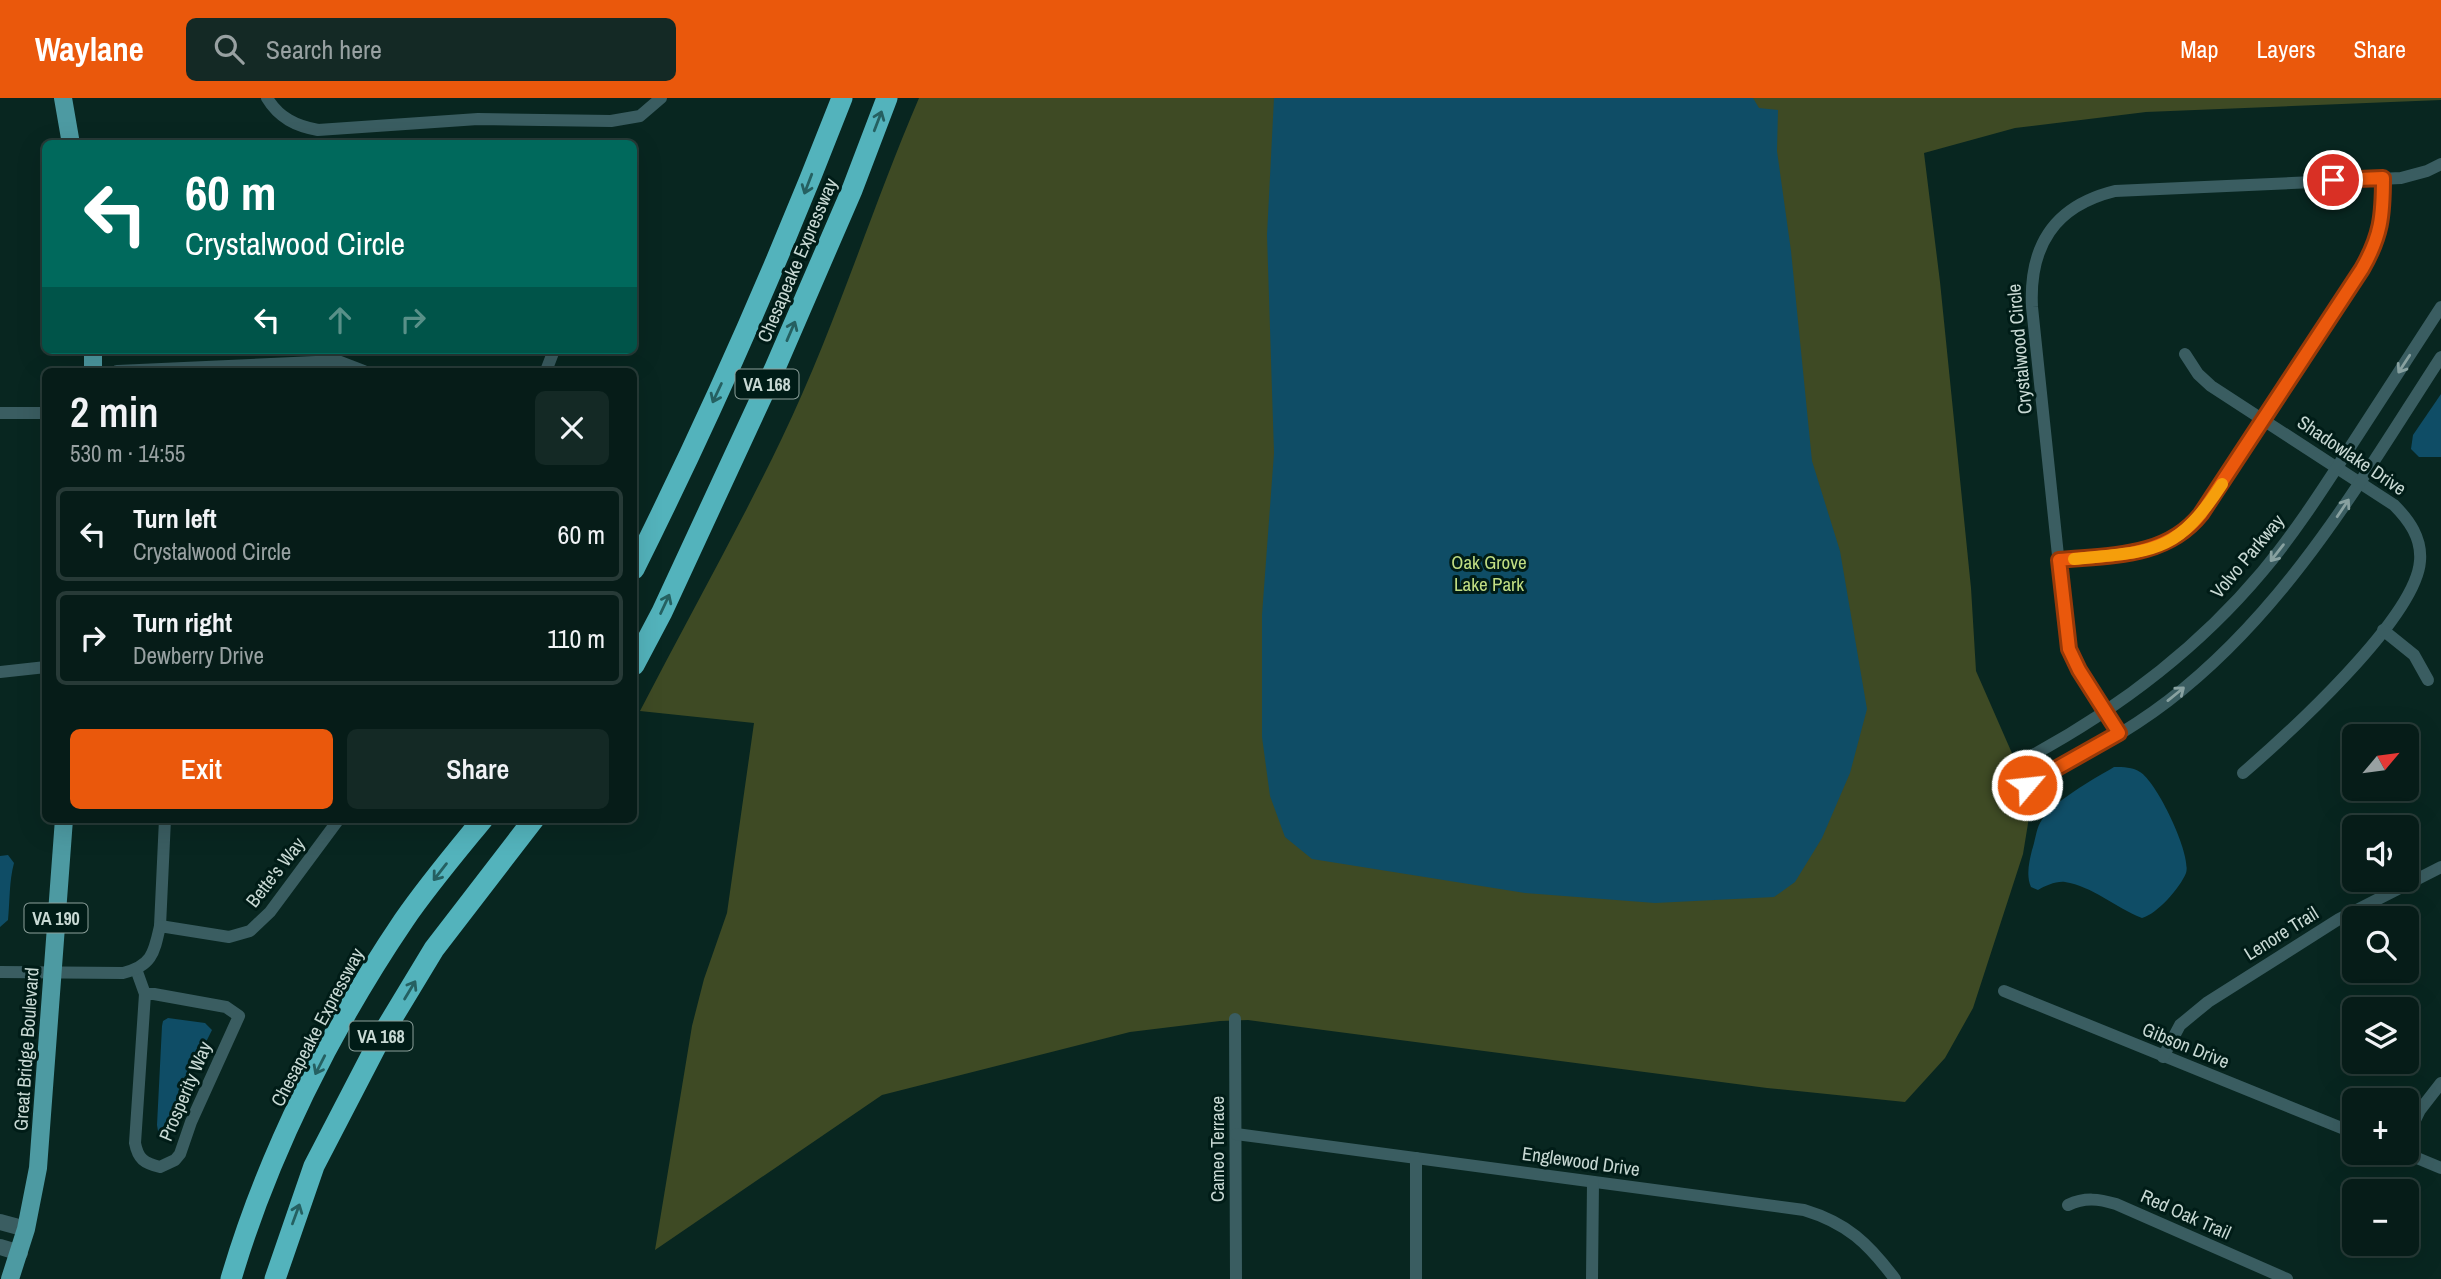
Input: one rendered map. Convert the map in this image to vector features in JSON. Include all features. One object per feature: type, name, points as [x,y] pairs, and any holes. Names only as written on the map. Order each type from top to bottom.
[{"type":"highway","name":"Chesapeake Expressway","points":[[637,563],[764,290],[842,98]]},
{"type":"highway","name":"Chesapeake Expressway","points":[[637,659],[662,612],[775,368],[852,190],[887,98]]},
{"type":"highway","name":"Chesapeake Expressway","points":[[231,1279],[242,1240],[288,1128],[344,1017],[405,919],[480,823]]},
{"type":"highway","name":"VA 168","points":[[275,1279],[314,1166],[382,1035],[434,949],[531,823]]},
{"type":"main road","points":[[63,98],[70,140]]},
{"type":"main road","name":"Great Bridge Boulevard","points":[[10,1279],[20,1253],[38,1168],[64,823]]},
{"type":"street","points":[[267,98],[287,120],[318,130],[478,119],[611,121],[640,116],[661,98]]},
{"type":"street","name":"Crystalwood Circle","points":[[2119,733],[2079,670],[2069,649],[2031,292],[2032,272],[2038,252],[2061,218],[2077,205],[2097,195],[2115,191],[2383,178],[2416,175],[2441,164]]},
{"type":"street","points":[[2059,560],[2141,552],[2163,545],[2178,537],[2201,514],[2372,251],[2380,232],[2383,178]]},
{"type":"street","name":"Volvo Parkway","points":[[2016,764],[2106,712],[2184,652],[2236,601],[2294,532],[2441,307]]},
{"type":"street","name":"Shadowlake Drive","points":[[2185,354],[2198,374],[2211,386],[2394,505],[2410,522],[2419,545],[2420,558],[2413,586],[2383,630],[2315,708],[2243,773]]},
{"type":"street","points":[[161,368],[339,356],[359,368]]},
{"type":"street","points":[[2027,785],[2119,733],[2177,693],[2246,630],[2300,568],[2360,482],[2441,357]]},
{"type":"street","points":[[0,413],[42,413]]},
{"type":"street","points":[[2383,630],[2414,655],[2428,680]]},
{"type":"street","points":[[0,672],[42,667]]},
{"type":"street","points":[[0,972],[123,973],[149,961],[155,949],[160,926],[165,823]]},
{"type":"street","name":"Bette's Way","points":[[160,926],[229,937],[250,930],[270,912],[336,823]]},
{"type":"street","name":"Lenore Trail","points":[[2163,1057],[2180,1025],[2208,1002],[2339,919],[2441,867]]},
{"type":"street","name":"Prosperity Way","points":[[136,969],[145,994],[135,1143],[137,1154],[143,1161],[160,1167],[175,1160],[180,1154],[191,1122],[239,1016],[226,1007],[154,993],[145,994]]},
{"type":"street","name":"Gibson Drive","points":[[2004,991],[2342,1128]]},
{"type":"street","name":"Cameo Terrace","points":[[1235,1019],[1236,1279]]},
{"type":"street","points":[[2419,1112],[2441,1083]]},
{"type":"street","name":"Englewood Drive","points":[[1236,1134],[1804,1210],[1827,1217],[1851,1231],[1864,1242],[1895,1279]]},
{"type":"street","points":[[1416,1158],[1416,1279]]},
{"type":"street","points":[[2419,1159],[2441,1168]]},
{"type":"street","points":[[1592,1182],[1592,1279]]},
{"type":"street","name":"Red Oak Trail","points":[[2068,1205],[2078,1200],[2091,1199],[2116,1204],[2287,1279]]},
{"type":"street","points":[[0,1222],[26,1229]]},
{"type":"street","points":[[0,1247],[20,1253]]},
{"type":"green space","name":"Oak Grove Lake Park","points":[[919,98],[2441,100],[2146,112],[2015,128],[1924,153],[1971,588],[1976,671],[2032,799],[2023,854],[1973,1008],[1945,1058],[1905,1102],[1767,1088],[1248,1020],[1220,1021],[1130,1032],[882,1095],[655,1250],[692,1026],[704,979],[727,913],[754,723],[640,711],[782,438],[836,312]]},
{"type":"water","points":[[1274,98],[1753,98],[1759,108],[1778,110],[1777,151],[1791,251],[1812,461],[1840,551],[1867,709],[1850,773],[1822,838],[1795,882],[1774,897],[1655,903],[1525,893],[1312,859],[1285,837],[1270,796],[1262,737],[1262,615],[1274,453],[1267,235]]},
{"type":"water","points":[[2441,394],[2441,457],[2419,457],[2411,449],[2413,435]]},
{"type":"water","points":[[2114,767],[2134,769],[2147,778],[2164,804],[2184,851],[2186,873],[2183,879],[2161,906],[2142,918],[2075,884],[2058,882],[2038,890],[2031,887],[2029,878],[2029,864],[2037,833],[2046,815],[2074,792]]},
{"type":"water","points":[[8,855],[14,863],[8,920],[0,927],[0,856]]},
{"type":"water","points":[[168,1018],[205,1023],[212,1030],[181,1092],[165,1133],[159,1137],[157,1125],[162,1026],[163,1021]]},
{"type":"slow traffic","points":[[2074,559],[2141,552],[2163,545],[2190,527],[2222,484]]},
{"type":"route","points":[[2027,785],[2119,733],[2079,670],[2069,649],[2059,560],[2141,552],[2154,548],[2178,537],[2201,514],[2362,269],[2380,232],[2383,178],[2333,180]]}]
